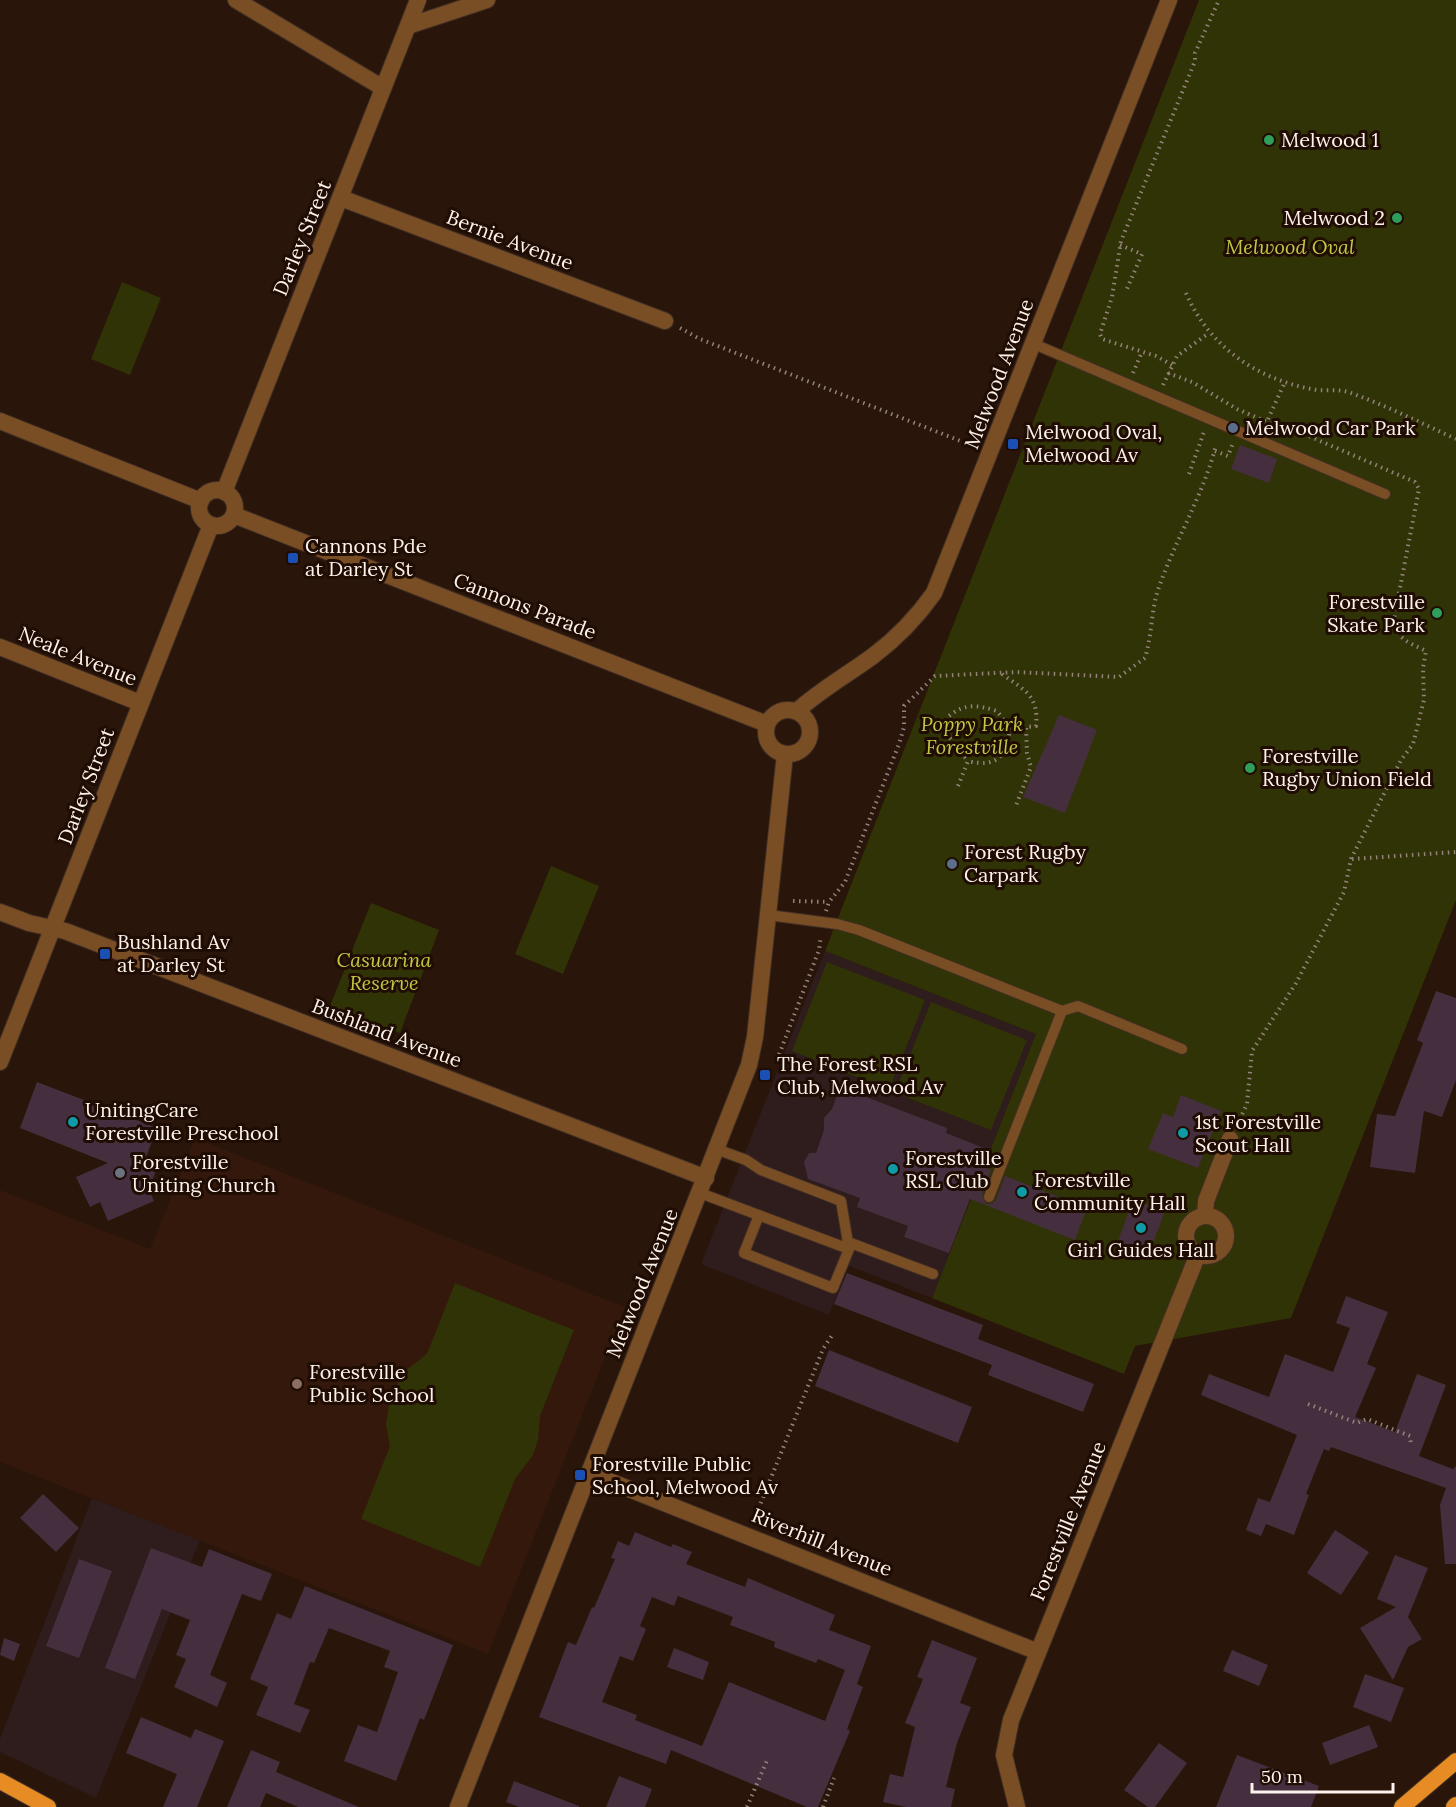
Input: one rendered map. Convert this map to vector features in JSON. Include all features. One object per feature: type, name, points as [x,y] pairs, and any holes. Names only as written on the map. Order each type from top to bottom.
[{"type":"highway","points":[[1402,1807],[1456,1761]]},
{"type":"highway","points":[[0,1781],[48,1807]]},
{"type":"street","points":[[236,0],[383,88]]},
{"type":"street","name":"Darley Street","points":[[224,492],[418,0]]},
{"type":"street","points":[[408,26],[487,0]]},
{"type":"street","name":"Melwood Avenue","points":[[797,711],[812,697],[874,656],[916,619],[934,593],[1169,0]]},
{"type":"street","name":"Bernie Avenue","points":[[341,198],[665,321]]},
{"type":"street","points":[[0,421],[201,501]]},
{"type":"street","points":[[213,491],[224,492],[233,499],[234,515],[227,523],[211,525],[200,512],[201,501],[213,491]]},
{"type":"street","name":"Cannons Parade","points":[[234,515],[767,724]]},
{"type":"street","name":"Darley Street","points":[[0,1062],[211,525]]},
{"type":"street","name":"Neale Avenue","points":[[0,647],[140,703]]},
{"type":"street","points":[[783,710],[797,711],[808,721],[811,735],[805,747],[792,754],[785,754],[773,749],[769,743],[767,724],[776,713],[783,710]]},
{"type":"street","name":"Melwood Avenue","points":[[458,1807],[703,1186],[753,1050],[785,754]]},
{"type":"street","name":"Bushland Avenue","points":[[0,912],[29,923],[52,928],[703,1186]]},
{"type":"street","points":[[1205,1216],[1206,1201],[1230,1139]]},
{"type":"street","points":[[1205,1216],[1222,1224],[1226,1236],[1222,1249],[1217,1253],[1198,1254],[1189,1245],[1187,1232],[1193,1221],[1205,1216]]},
{"type":"street","name":"Forestville Avenue","points":[[1017,1807],[1006,1772],[1004,1755],[1006,1737],[1198,1254]]},
{"type":"street","name":"Riverhill Avenue","points":[[589,1473],[1038,1652]]},
{"type":"lane","points":[[1034,344],[1385,495]]},
{"type":"lane","points":[[768,915],[822,922],[859,930],[1062,1011],[1078,1006],[1182,1049]]},
{"type":"lane","points":[[989,1197],[1062,1011]]},
{"type":"lane","points":[[716,1149],[746,1160],[761,1170],[841,1201],[848,1245],[834,1288],[744,1254],[759,1215]]},
{"type":"lane","points":[[703,1186],[759,1215],[933,1274]]},
{"type":"path","points":[[1172,365],[1102,339],[1100,334],[1112,297],[1120,245],[1195,61],[1195,53],[1219,0]]},
{"type":"path","points":[[1120,245],[1142,254],[1126,291]]},
{"type":"path","points":[[1186,293],[1209,333],[1256,371],[1284,384],[1316,390],[1349,392],[1456,439]]},
{"type":"path","points":[[665,321],[700,339],[991,452]]},
{"type":"path","points":[[1159,397],[1177,356],[1209,333]]},
{"type":"path","points":[[1129,384],[1142,352]]},
{"type":"path","points":[[1168,373],[1192,382],[1237,409],[1415,482],[1419,489],[1394,619],[1394,628],[1402,639],[1426,651],[1423,668],[1424,700],[1413,744],[1401,760],[1352,859],[1344,892],[1296,983],[1252,1051],[1247,1104],[1230,1139]]},
{"type":"path","points":[[1268,419],[1284,384]]},
{"type":"path","points":[[1189,474],[1209,418]]},
{"type":"path","points":[[777,1060],[819,950],[822,922],[829,902],[845,882],[895,755],[904,727],[904,706],[935,676],[1016,672],[1119,677],[1144,658],[1157,592],[1180,533],[1197,503],[1216,445]]},
{"type":"path","points":[[1002,673],[1029,692],[1037,718],[1036,726],[1026,727],[1027,753],[1031,767],[1015,807]]},
{"type":"path","points":[[970,705],[997,711],[1010,728],[1008,746],[990,763],[983,765],[968,761],[949,737],[950,716],[961,706],[970,705]]},
{"type":"path","points":[[958,786],[968,761]]},
{"type":"path","points":[[1352,859],[1456,852]]},
{"type":"path","points":[[793,901],[829,902]]},
{"type":"path","points":[[748,1535],[824,1349],[833,1334]]},
{"type":"path","points":[[1308,1404],[1357,1423],[1367,1419],[1410,1436],[1411,1444]]},
{"type":"path","points":[[747,1807],[768,1758]]},
{"type":"path","points":[[824,1807],[834,1778]]},
{"type":"shaded area","name":"Forestville RSL Club","points":[[825,951],[1036,1034],[932,1298],[849,1266],[829,1315],[701,1264]]},
{"type":"shaded area","name":"Forestville Public School","points":[[195,1138],[625,1307],[488,1654],[0,1462],[0,1190],[150,1249]]},
{"type":"shaded area","points":[[92,1498],[200,1540],[96,1798],[0,1752],[0,1739]]},
{"type":"green space","points":[[1199,0],[1456,0],[1456,900],[1291,1318],[1135,1346],[1124,1374],[932,1298],[1036,1034],[825,951]]},
{"type":"green space","points":[[122,282],[161,298],[130,375],[91,359]]},
{"type":"green space","points":[[551,866],[599,886],[563,974],[515,954]]},
{"type":"green space","name":"Casuarina Reserve","points":[[371,903],[439,930],[400,1033],[330,1006]]},
{"type":"green space","points":[[827,962],[925,1000],[889,1090],[792,1051]]},
{"type":"green space","points":[[931,1002],[1027,1040],[991,1130],[895,1093]]},
{"type":"green space","points":[[455,1283],[574,1330],[540,1416],[538,1440],[533,1455],[515,1479],[480,1567],[361,1519],[390,1446],[386,1425],[390,1398],[404,1372],[427,1354]]},
{"type":"building","points":[[1240,445],[1277,459],[1269,483],[1231,469]]},
{"type":"building","points":[[1059,715],[1097,730],[1065,813],[1023,797]]},
{"type":"building","points":[[1436,991],[1456,998],[1456,1080],[1442,1117],[1424,1111],[1415,1173],[1370,1167],[1377,1114],[1395,1116],[1423,1043],[1417,1040]]},
{"type":"building","points":[[37,1082],[157,1128],[145,1160],[158,1165],[149,1189],[154,1201],[108,1221],[100,1202],[90,1207],[76,1177],[108,1163],[20,1128]]},
{"type":"building","name":"Forestville RSL Club","points":[[840,1087],[947,1128],[946,1133],[989,1150],[983,1167],[991,1170],[982,1195],[986,1204],[991,1204],[996,1200],[1005,1176],[1087,1208],[1075,1240],[970,1199],[949,1253],[904,1237],[908,1226],[857,1207],[860,1198],[808,1179],[804,1162],[809,1153],[816,1153],[824,1130],[824,1118],[832,1109]]},
{"type":"building","name":"1st Forestville Scout Hall","points":[[1181,1095],[1221,1111],[1198,1168],[1148,1149],[1163,1113],[1173,1117]]},
{"type":"building","name":"Girl Guides Hall","points":[[1133,1200],[1165,1211],[1148,1256],[1117,1244]]},
{"type":"building","points":[[847,1273],[983,1325],[978,1339],[1094,1384],[1083,1412],[988,1375],[992,1365],[834,1304]]},
{"type":"building","points":[[1346,1296],[1388,1312],[1367,1364],[1376,1368],[1355,1417],[1395,1432],[1417,1374],[1446,1385],[1419,1456],[1453,1469],[1456,1466],[1456,1564],[1445,1564],[1440,1505],[1446,1488],[1331,1447],[1329,1451],[1324,1449],[1306,1494],[1309,1495],[1294,1535],[1266,1524],[1261,1536],[1246,1530],[1258,1498],[1270,1502],[1297,1435],[1201,1395],[1209,1374],[1269,1397],[1285,1354],[1333,1372],[1350,1328],[1336,1323]]},
{"type":"building","points":[[829,1350],[972,1407],[958,1443],[815,1386]]},
{"type":"building","points":[[43,1494],[79,1528],[56,1552],[20,1518]]},
{"type":"building","points":[[1335,1530],[1369,1552],[1341,1595],[1307,1573]]},
{"type":"building","points":[[635,1532],[671,1547],[673,1544],[692,1552],[686,1564],[745,1587],[748,1578],[835,1615],[829,1630],[871,1646],[857,1684],[863,1687],[847,1729],[850,1731],[818,1807],[807,1807],[671,1750],[666,1764],[539,1717],[568,1642],[576,1645],[592,1607],[594,1608],[615,1559],[611,1558],[618,1541],[629,1546]],"holes":[[[678,1596],[733,1617],[730,1625],[775,1642],[774,1647],[816,1663],[818,1659],[845,1670],[825,1721],[729,1682],[702,1746],[635,1720],[637,1715],[602,1702],[620,1656],[633,1661],[646,1629],[640,1626],[652,1597],[674,1606]]]},
{"type":"building","points":[[151,1548],[202,1567],[209,1549],[272,1574],[261,1601],[242,1594],[210,1675],[227,1683],[217,1707],[174,1687],[186,1659],[176,1655],[190,1620],[162,1609],[135,1679],[105,1668]]},
{"type":"building","points":[[1395,1555],[1428,1568],[1408,1617],[1422,1639],[1408,1647],[1393,1680],[1360,1628],[1396,1607],[1377,1599]]},
{"type":"building","points":[[79,1559],[112,1571],[79,1658],[46,1646]]},
{"type":"building","points":[[305,1586],[453,1645],[424,1720],[420,1718],[396,1781],[344,1761],[358,1725],[377,1732],[398,1672],[384,1667],[390,1651],[329,1628],[314,1663],[310,1662],[294,1704],[310,1710],[300,1733],[256,1715],[268,1687],[250,1679],[277,1613],[291,1619]]},
{"type":"building","points":[[4,1638],[20,1644],[14,1661],[0,1655]]},
{"type":"building","points":[[932,1640],[977,1658],[960,1703],[971,1707],[957,1743],[946,1787],[955,1789],[951,1807],[906,1807],[883,1802],[890,1774],[903,1777],[915,1727],[905,1723],[923,1679],[917,1677]]},
{"type":"building","points":[[674,1648],[709,1662],[703,1680],[667,1667]]},
{"type":"building","points":[[1232,1650],[1268,1665],[1259,1686],[1223,1671]]},
{"type":"building","points":[[1365,1674],[1404,1688],[1391,1722],[1353,1707]]},
{"type":"building","points":[[141,1717],[191,1738],[195,1729],[224,1741],[197,1807],[163,1807],[177,1774],[126,1753]]},
{"type":"building","points":[[1369,1725],[1378,1747],[1330,1765],[1322,1743]]},
{"type":"building","points":[[1159,1743],[1187,1763],[1155,1807],[1148,1807],[1124,1790]]},
{"type":"building","points":[[251,1750],[280,1762],[276,1772],[359,1807],[298,1807],[266,1793],[260,1807],[227,1807]]},
{"type":"building","points":[[1237,1755],[1319,1786],[1311,1807],[1216,1807]]},
{"type":"building","points":[[619,1776],[652,1789],[645,1807],[606,1807]]},
{"type":"building","points":[[514,1781],[579,1807],[519,1807],[506,1802]]},
{"type":"place","name":"Melwood 1","points":[[1269,140]]},
{"type":"place","name":"Melwood 2","points":[[1397,218]]},
{"type":"place","name":"Melwood Car Park","points":[[1233,428]]},
{"type":"place","name":"Melwood Oval, Melwood Av","points":[[1013,444]]},
{"type":"place","name":"Cannons Pde at Darley St","points":[[293,558]]},
{"type":"place","name":"Forestville Skate Park","points":[[1437,613]]},
{"type":"place","name":"Forestville Rugby Union Field","points":[[1250,768]]},
{"type":"place","name":"Forest Rugby Carpark","points":[[952,864]]},
{"type":"place","name":"Bushland Av at Darley St","points":[[105,954]]},
{"type":"place","name":"The Forest RSL Club, Melwood Av","points":[[765,1075]]},
{"type":"place","name":"UnitingCare Forestville Preschool","points":[[73,1122]]},
{"type":"place","name":"1st Forestville Scout Hall","points":[[1183,1133]]},
{"type":"place","name":"Forestville RSL Club","points":[[893,1169]]},
{"type":"place","name":"Forestville Uniting Church","points":[[120,1173]]},
{"type":"place","name":"Forestville Community Hall","points":[[1022,1192]]},
{"type":"place","name":"Girl Guides Hall","points":[[1141,1228]]},
{"type":"place","name":"Forestville Public School","points":[[297,1384]]},
{"type":"place","name":"Forestville Public School, Melwood Av","points":[[580,1475]]},
{"type":"park label","name":"Melwood Oval","points":[[1290,247]]},
{"type":"park label","name":"Poppy Park Forestville","points":[[972,736]]}]
